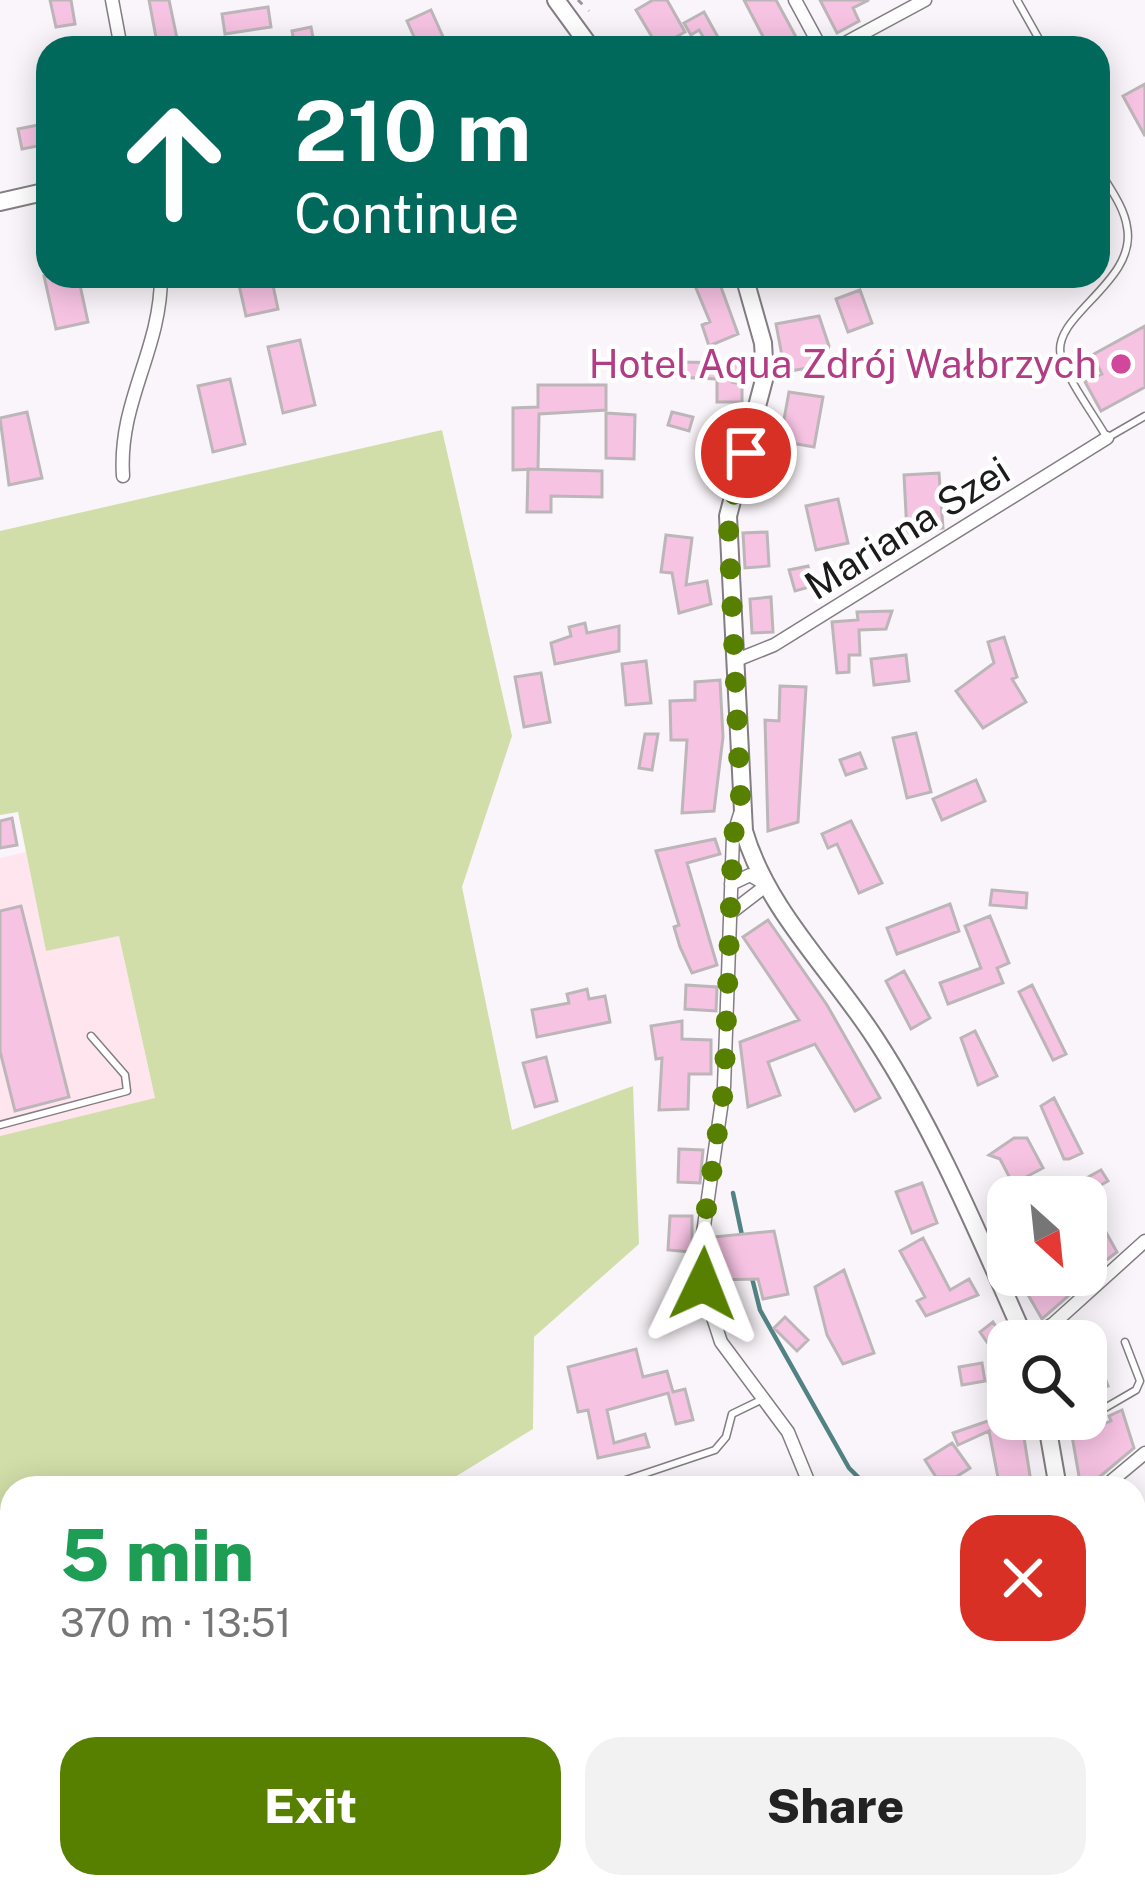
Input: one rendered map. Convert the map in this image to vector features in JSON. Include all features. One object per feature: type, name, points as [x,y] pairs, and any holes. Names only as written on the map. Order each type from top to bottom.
[{"type":"street","points":[[112,0],[119,36]]},
{"type":"street","points":[[556,0],[576,36]]},
{"type":"street","points":[[796,0],[815,36]]},
{"type":"street","points":[[858,36],[925,0]]},
{"type":"street","points":[[0,202],[36,194]]},
{"type":"street","points":[[123,476],[124,416],[145,371],[161,288]]},
{"type":"street","points":[[748,288],[764,343],[765,376],[728,516],[741,809],[752,859],[886,1057],[1016,1320]]},
{"type":"street","name":"Mariana Szei","points":[[734,661],[774,645],[1107,438]]},
{"type":"street","points":[[741,809],[730,884],[724,1087],[703,1233],[703,1284],[721,1342],[788,1432],[806,1476]]},
{"type":"street","points":[[730,884],[750,875],[767,885]]},
{"type":"street","points":[[732,912],[767,885]]},
{"type":"street","points":[[1057,1320],[1145,1241]]},
{"type":"street","points":[[1049,1440],[1056,1476]]},
{"type":"street","points":[[1117,1476],[1145,1453]]},
{"type":"lane","points":[[1017,0],[1037,36]]},
{"type":"lane","points":[[1110,189],[1124,214],[1128,246],[1110,279]]},
{"type":"lane","points":[[1103,288],[1063,338],[1061,356],[1107,438],[1145,416]]},
{"type":"lane","points":[[0,1125],[127,1091],[125,1075],[91,1036]]},
{"type":"lane","points":[[1107,1407],[1136,1390],[1140,1381],[1125,1342]]},
{"type":"lane","points":[[638,1476],[716,1450],[726,1438],[732,1414],[763,1399]]},
{"type":"path","points":[[578,0],[590,11]]},
{"type":"shaded area","points":[[26,852],[46,951],[119,935],[155,1099],[0,1136],[0,858]]},
{"type":"green space","points":[[442,430],[512,736],[462,887],[512,1130],[633,1086],[639,1244],[534,1337],[533,1429],[457,1476],[0,1476],[0,1136],[155,1098],[119,936],[46,951],[18,812],[0,815],[0,531]]},
{"type":"building","points":[[50,0],[71,0],[75,24],[56,27]]},
{"type":"building","points":[[149,0],[169,0],[176,36],[156,36]]},
{"type":"building","points":[[653,0],[667,0],[685,32],[651,36],[636,10]]},
{"type":"building","points":[[744,0],[776,0],[795,36],[763,36]]},
{"type":"building","points":[[820,0],[869,0],[853,8],[859,21],[837,33]]},
{"type":"building","points":[[268,7],[271,27],[225,34],[222,14]]},
{"type":"building","points":[[431,10],[443,36],[414,36],[407,21]]},
{"type":"building","points":[[704,12],[717,36],[703,36],[699,30],[691,35],[684,23]]},
{"type":"building","points":[[311,27],[313,36],[293,36],[292,31]]},
{"type":"building","points":[[1145,84],[1145,136],[1123,96]]},
{"type":"building","points":[[36,125],[36,146],[22,149],[18,129]]},
{"type":"building","points":[[47,288],[81,288],[88,322],[56,329]]},
{"type":"building","points":[[240,288],[274,288],[278,309],[246,316]]},
{"type":"building","points":[[696,288],[721,288],[738,334],[709,346],[702,325],[710,322]]},
{"type":"building","points":[[860,290],[872,323],[848,332],[836,299]]},
{"type":"building","points":[[819,316],[829,346],[825,356],[810,351],[813,367],[785,372],[776,324]]},
{"type":"building","name":"Hotel Aqua Zdrój Wałbrzych","points":[[1145,326],[1145,387],[1101,411],[1085,382],[1102,374],[1092,355]]},
{"type":"building","points":[[300,340],[315,405],[283,413],[268,347]]},
{"type":"building","points":[[674,362],[742,363],[742,380],[731,382],[742,384],[742,402],[717,402],[717,379],[674,377]]},
{"type":"building","points":[[230,379],[245,444],[213,452],[198,386]]},
{"type":"building","points":[[538,385],[606,385],[606,410],[539,414],[538,469],[513,470],[513,408],[538,407]]},
{"type":"building","points":[[789,392],[823,397],[814,447],[780,441]]},
{"type":"building","points":[[27,412],[42,478],[9,485],[0,418]]},
{"type":"building","points":[[672,412],[693,417],[689,431],[668,425]]},
{"type":"building","points":[[606,413],[635,415],[634,459],[606,458]]},
{"type":"building","points":[[528,469],[602,471],[602,497],[551,496],[551,512],[527,512]]},
{"type":"building","points":[[939,473],[943,528],[907,533],[904,475]]},
{"type":"building","points":[[838,499],[848,543],[816,550],[806,506]]},
{"type":"building","points":[[767,532],[769,566],[745,568],[743,533]]},
{"type":"building","points":[[666,535],[692,538],[686,585],[707,581],[711,604],[679,613],[672,573],[661,572]]},
{"type":"building","points":[[808,566],[813,586],[795,591],[789,570]]},
{"type":"building","points":[[771,597],[773,632],[752,633],[750,599]]},
{"type":"building","points":[[892,611],[886,629],[859,630],[860,655],[849,655],[849,672],[837,673],[832,622],[858,620],[857,612]]},
{"type":"building","points":[[585,623],[587,633],[619,626],[619,651],[555,664],[551,643],[571,636],[569,627]]},
{"type":"building","points":[[1004,637],[1017,677],[1012,679],[1026,702],[983,728],[956,691],[994,663],[988,642]]},
{"type":"building","points":[[906,655],[909,681],[874,685],[871,659]]},
{"type":"building","points":[[646,661],[651,703],[626,705],[622,664]]},
{"type":"building","points":[[541,673],[550,722],[524,727],[515,677]]},
{"type":"building","points":[[720,680],[723,737],[714,811],[682,813],[687,740],[671,740],[670,701],[695,700],[695,682]]},
{"type":"building","points":[[780,686],[806,687],[798,822],[768,831],[765,720],[779,721]]},
{"type":"building","points":[[916,733],[931,792],[907,798],[893,738]]},
{"type":"building","points":[[645,734],[658,734],[652,770],[639,768]]},
{"type":"building","points":[[860,753],[866,768],[846,775],[840,760]]},
{"type":"building","points":[[976,780],[985,801],[942,820],[933,799]]},
{"type":"building","points":[[12,818],[17,845],[0,848],[0,821]]},
{"type":"building","points":[[851,821],[882,883],[859,893],[837,844],[828,848],[822,834]]},
{"type":"building","points":[[715,839],[720,854],[687,863],[717,965],[692,973],[674,927],[679,925],[656,851]]},
{"type":"building","points":[[992,890],[1027,893],[1026,908],[990,905]]},
{"type":"building","points":[[950,904],[959,931],[897,954],[887,928]]},
{"type":"building","points":[[21,906],[69,1097],[15,1111],[0,1051],[0,911]]},
{"type":"building","points":[[990,916],[1009,963],[997,968],[1003,983],[948,1004],[940,983],[981,968],[965,926]]},
{"type":"building","points":[[768,920],[827,1005],[880,1098],[855,1111],[815,1044],[768,1062],[780,1095],[748,1107],[740,1042],[799,1020],[743,937]]},
{"type":"building","points":[[904,971],[930,1018],[911,1029],[886,981]]},
{"type":"building","points":[[686,985],[717,987],[716,1011],[685,1009]]},
{"type":"building","points":[[1032,985],[1066,1054],[1053,1060],[1019,992]]},
{"type":"building","points":[[587,989],[589,999],[605,996],[610,1022],[537,1037],[532,1010],[569,1003],[567,994]]},
{"type":"building","points":[[682,1021],[682,1039],[711,1040],[711,1074],[689,1074],[688,1109],[659,1110],[662,1058],[656,1059],[651,1026]]},
{"type":"building","points":[[975,1031],[997,1076],[978,1085],[961,1038]]},
{"type":"building","points":[[546,1057],[557,1101],[535,1107],[523,1063]]},
{"type":"building","points":[[1054,1098],[1082,1153],[1069,1159],[1064,1159],[1041,1106]]},
{"type":"building","points":[[1014,1138],[1027,1138],[1043,1168],[1028,1176],[1009,1176],[1000,1159],[989,1155]]},
{"type":"building","points":[[679,1149],[703,1150],[700,1183],[678,1182]]},
{"type":"building","points":[[922,1183],[937,1223],[912,1233],[896,1192]]},
{"type":"building","points":[[670,1216],[692,1216],[692,1252],[668,1250]]},
{"type":"building","points":[[774,1231],[788,1294],[763,1299],[758,1279],[713,1280],[713,1237]]},
{"type":"building","points":[[1107,1234],[1117,1252],[1107,1260]]},
{"type":"building","points":[[923,1238],[950,1290],[969,1279],[978,1295],[926,1316],[917,1301],[925,1297],[900,1251]]},
{"type":"building","points":[[844,1270],[874,1353],[843,1364],[827,1335],[815,1287]]},
{"type":"building","points":[[1029,1296],[1068,1296],[1042,1319]]},
{"type":"building","points":[[785,1317],[808,1340],[797,1351],[774,1328]]},
{"type":"building","points":[[636,1349],[643,1377],[667,1371],[673,1392],[685,1389],[693,1420],[676,1424],[668,1393],[607,1410],[614,1443],[645,1434],[649,1447],[598,1458],[588,1410],[578,1412],[568,1367]]},
{"type":"building","points":[[982,1363],[985,1381],[962,1385],[959,1367]]},
{"type":"building","points":[[1122,1410],[1134,1448],[1101,1476],[1079,1476],[1073,1440],[1107,1440],[1109,1416]]},
{"type":"building","points":[[987,1421],[987,1432],[958,1445],[953,1433]]},
{"type":"building","points":[[991,1440],[1024,1440],[1030,1476],[998,1476]]},
{"type":"building","points":[[952,1443],[970,1468],[958,1476],[935,1476],[925,1460]]},
{"type":"waterway","points":[[733,1193],[743,1240]]},
{"type":"waterway","points":[[751,1274],[760,1310],[857,1476]]},
{"type":"place","name":"Hotel Aqua Zdrój Wałbrzych","points":[[1121,364]]},
{"type":"route","points":[[703,1284],[703,1233],[724,1087],[733,836],[741,809],[728,516],[746,453]]}]
